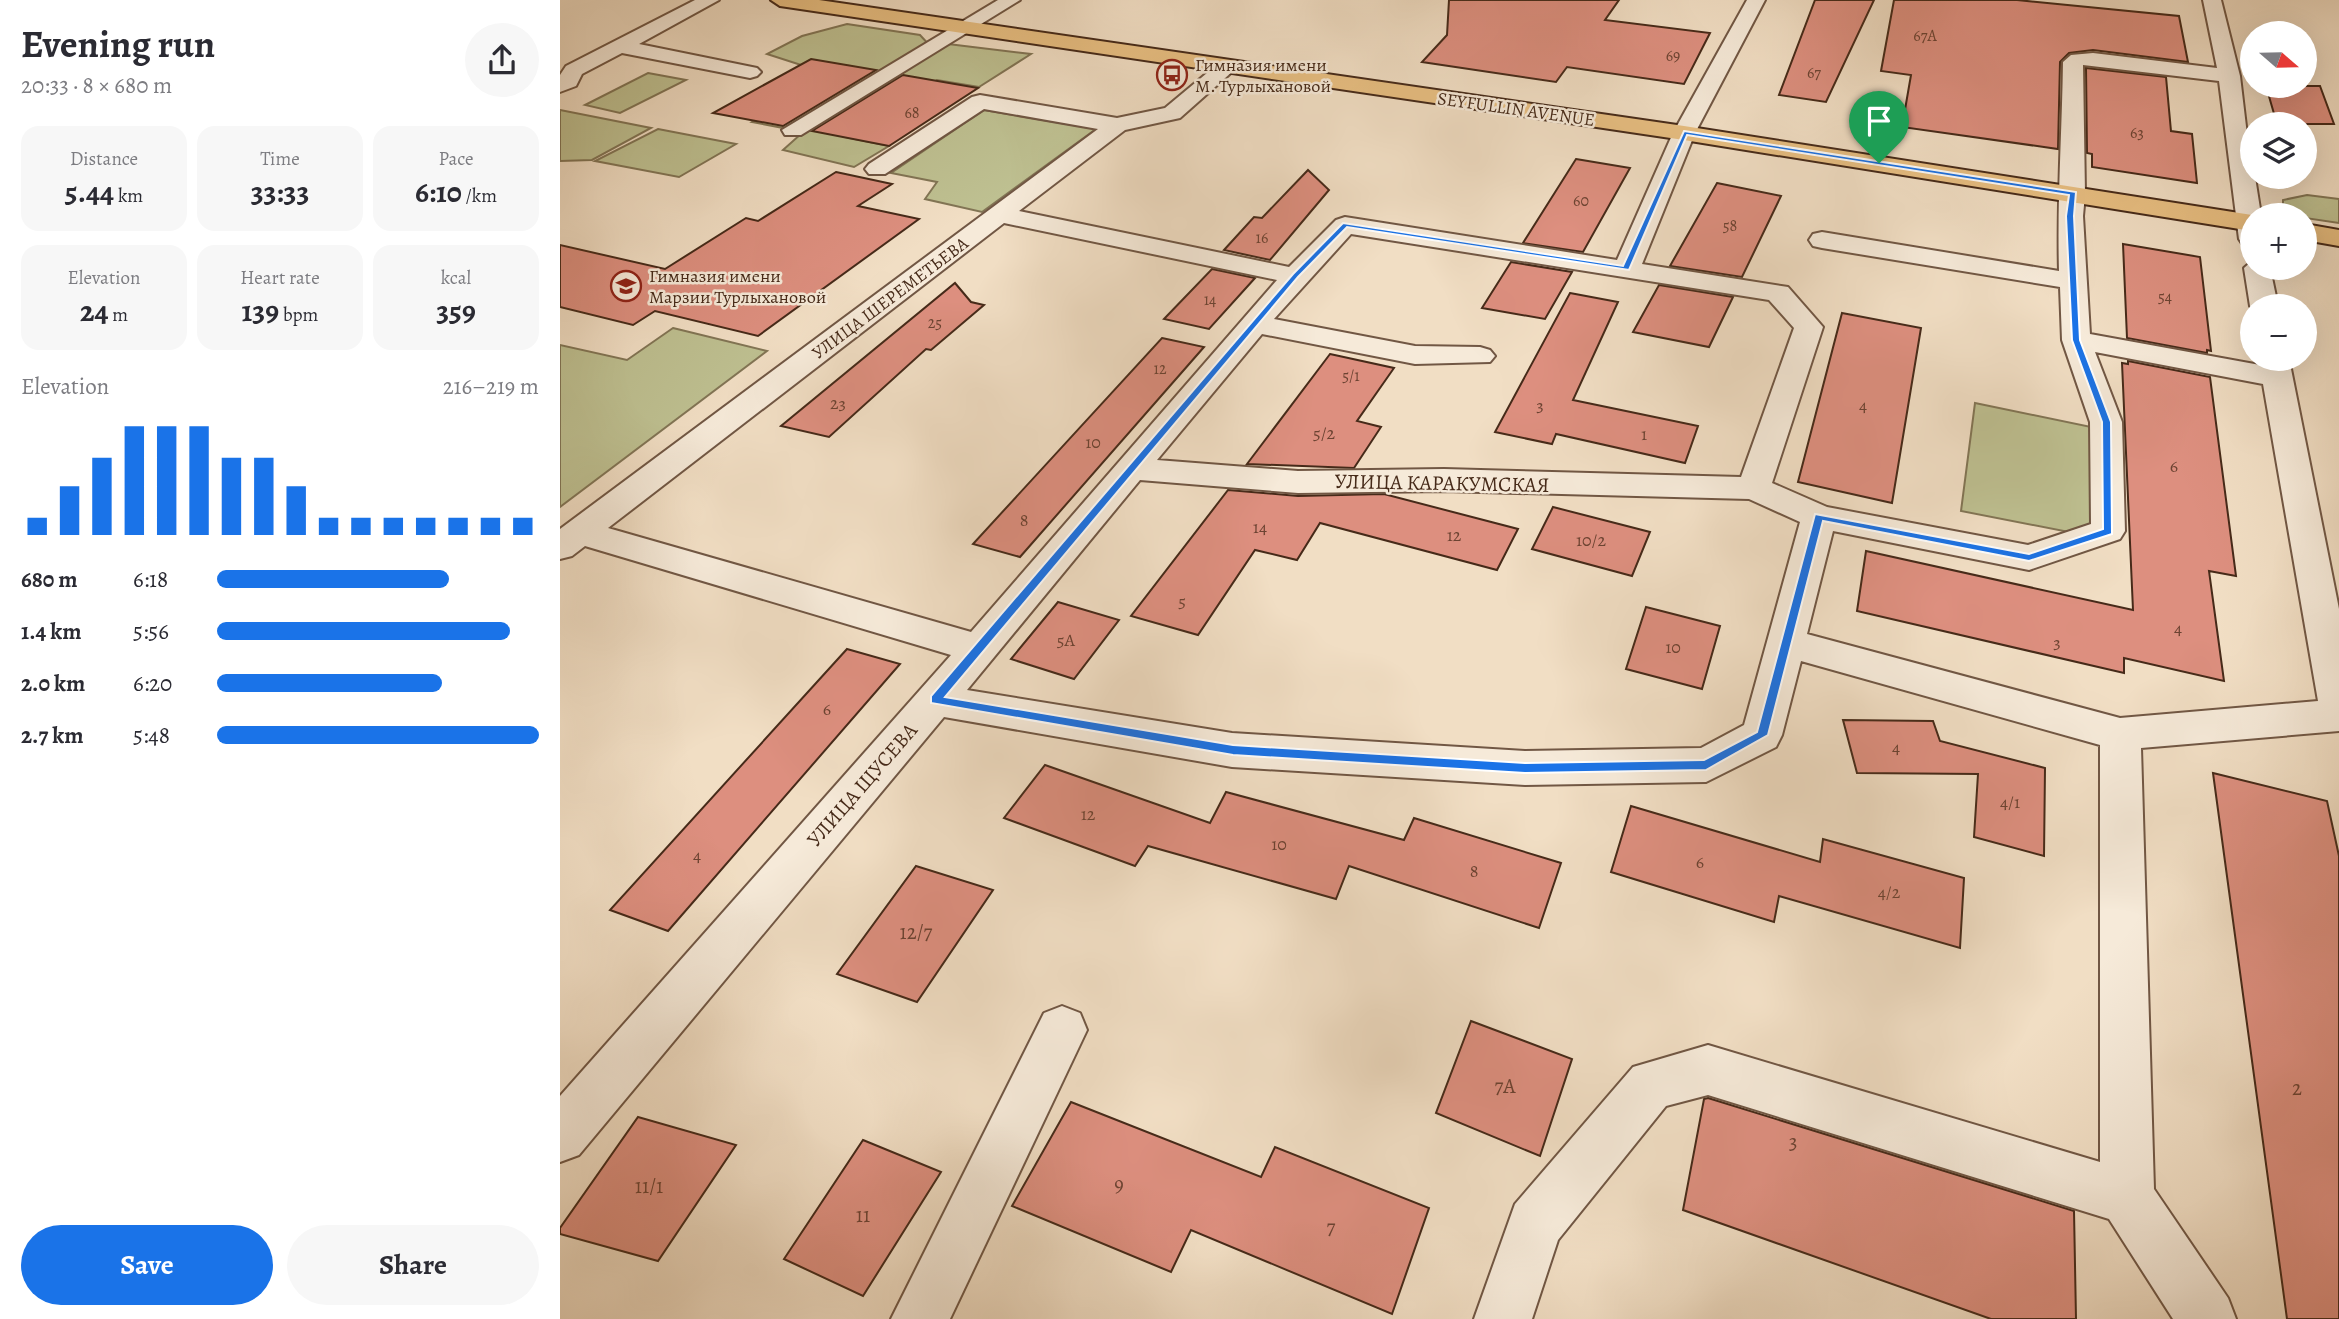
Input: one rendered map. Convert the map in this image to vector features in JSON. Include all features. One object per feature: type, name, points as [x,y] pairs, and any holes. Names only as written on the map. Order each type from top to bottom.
[{"type":"main road","name":"SEYFULLIN AVENUE","points":[[780,0],[1684,133],[2073,194],[2240,226]]},
{"type":"main road","points":[[2317,234],[2339,238]]},
{"type":"street","points":[[564,75],[710,0]]},
{"type":"street","points":[[793,130],[1011,0]]},
{"type":"street","points":[[1626,269],[1684,133],[1756,0]]},
{"type":"street","points":[[2212,0],[2229,76],[2247,203]]},
{"type":"street","points":[[616,46],[750,72]]},
{"type":"street","points":[[1754,488],[1819,517],[2029,558],[2108,531],[2106,422],[2076,340],[2070,216],[2073,194],[2073,62],[2078,59],[2093,59],[2229,76]]},
{"type":"street","name":"УЛИЦА ШЕРЕМЕТЬЕВА","points":[[570,540],[1117,125],[1172,113],[1226,67]]},
{"type":"street","points":[[877,169],[980,102],[1117,125]]},
{"type":"street","points":[[1000,215],[1295,276]]},
{"type":"street","name":"УЛИЦА ЩУСЕВА","points":[[560,1136],[979,649],[1295,276],[1345,225],[1778,293],[1809,327],[1754,488]]},
{"type":"street","points":[[1822,240],[2073,281]]},
{"type":"street","points":[[1255,324],[1415,355],[1480,356]]},
{"type":"street","points":[[2076,340],[2240,363]]},
{"type":"street","points":[[2277,371],[2335,670],[2339,708]]},
{"type":"street","name":"УЛИЦА КАРАКУМСКАЯ","points":[[1131,470],[1298,482],[1444,480],[1754,488]]},
{"type":"street","points":[[935,700],[1233,750],[1525,768],[1706,765],[1762,735],[1819,517]]},
{"type":"street","points":[[570,540],[979,649]]},
{"type":"street","points":[[1786,643],[2120,734],[2339,715]]},
{"type":"street","points":[[2120,734],[2127,1197],[2207,1319]]},
{"type":"street","points":[[920,1319],[1062,1030]]},
{"type":"street","points":[[1503,1319],[1535,1224],[1544,1213],[1651,1085],[1708,1070],[2127,1197]]},
{"type":"green space","points":[[847,24],[920,35],[932,48],[793,130],[752,122],[849,66],[801,65],[767,54],[802,36]]},
{"type":"green space","points":[[948,44],[1031,54],[979,87],[937,80],[845,137],[889,146],[854,167],[783,150],[802,133]]},
{"type":"green space","points":[[648,73],[686,80],[620,113],[585,105]]},
{"type":"green space","points":[[560,110],[651,128],[592,160],[560,161]]},
{"type":"green space","points":[[984,110],[1096,129],[982,212],[925,199],[937,182],[891,173]]},
{"type":"green space","points":[[658,129],[736,144],[679,177],[595,161]]},
{"type":"green space","points":[[2307,195],[2339,199],[2339,223],[2317,220],[2317,203],[2283,203],[2283,200]]},
{"type":"green space","points":[[673,328],[767,351],[560,507],[560,345],[627,360]]},
{"type":"green space","points":[[1975,403],[2096,428],[2098,526],[2079,534],[1961,511]]},
{"type":"building","points":[[1449,0],[1619,0],[1605,20],[1710,33],[1684,84],[1567,67],[1556,82],[1422,62],[1447,35]]},
{"type":"building","points":[[1815,0],[1874,0],[1826,102],[1779,95]]},
{"type":"building","points":[[1894,0],[2017,0],[2179,16],[2188,62],[2093,50],[2069,53],[2060,62],[2058,149],[1902,127],[1911,75],[1881,71]]},
{"type":"building","points":[[811,59],[876,70],[783,126],[713,113]]},
{"type":"building","points":[[2086,68],[2166,77],[2171,131],[2192,134],[2197,183],[2092,167],[2092,154],[2087,153]]},
{"type":"building","points":[[903,75],[978,88],[889,146],[812,131]]},
{"type":"building","points":[[2317,86],[2320,86],[2334,124],[2317,124],[2317,112],[2274,112],[2269,98],[2317,98]]},
{"type":"building","points":[[1576,159],[1630,168],[1583,252],[1523,243]]},
{"type":"building","points":[[1308,170],[1329,190],[1270,260],[1224,250],[1254,217],[1262,218]]},
{"type":"building","points":[[836,172],[892,184],[858,206],[919,219],[758,336],[655,311],[633,325],[560,307],[560,245],[665,269],[746,218],[758,221]]},
{"type":"building","points":[[1717,183],[1781,196],[1742,277],[1670,266]]},
{"type":"building","points":[[2123,244],[2200,257],[2211,351],[2207,350],[2207,353],[2127,338]]},
{"type":"building","points":[[1511,262],[1572,272],[1545,319],[1482,308]]},
{"type":"building","points":[[1212,269],[1255,278],[1209,329],[1164,319]]},
{"type":"building","points":[[955,283],[971,302],[984,305],[931,350],[926,349],[829,437],[781,426]]},
{"type":"building","points":[[1659,285],[1733,297],[1709,347],[1633,332]]},
{"type":"building","points":[[1570,293],[1618,302],[1573,400],[1698,426],[1685,463],[1556,434],[1552,444],[1495,432]]},
{"type":"building","points":[[1842,313],[1921,328],[1892,503],[1798,482]]},
{"type":"building","points":[[1162,338],[1204,347],[1020,557],[973,544]]},
{"type":"building","points":[[1330,354],[1394,368],[1357,421],[1381,427],[1354,468],[1247,464]]},
{"type":"building","points":[[2128,361],[2210,377],[2236,576],[2209,571],[2224,681],[2124,658],[2124,673],[1857,611],[1866,551],[2133,610],[2122,363],[2128,364]]},
{"type":"building","points":[[1228,490],[1298,496],[1384,494],[1518,529],[1497,570],[1320,523],[1297,560],[1255,550],[1198,635],[1131,616]]},
{"type":"building","points":[[1553,507],[1650,532],[1632,576],[1532,549]]},
{"type":"building","points":[[1058,602],[1119,620],[1074,679],[1011,659]]},
{"type":"building","points":[[1646,607],[1720,626],[1702,689],[1626,669]]},
{"type":"building","points":[[847,649],[900,664],[668,931],[610,910]]},
{"type":"building","points":[[1843,720],[1933,721],[1940,741],[2045,768],[2044,856],[1974,837],[1978,774],[1857,773]]},
{"type":"building","points":[[1045,765],[1210,823],[1226,792],[1404,840],[1414,818],[1561,863],[1539,928],[1349,866],[1336,899],[1148,846],[1135,866],[1004,818]]},
{"type":"building","points":[[2213,773],[2327,801],[2339,856],[2339,1319],[2287,1319]]},
{"type":"building","points":[[1631,806],[1820,862],[1823,839],[1964,878],[1960,948],[1779,896],[1774,922],[1611,872]]},
{"type":"building","points":[[916,866],[993,890],[917,1002],[837,974]]},
{"type":"building","points":[[1471,1021],[1572,1059],[1540,1156],[1436,1113]]},
{"type":"building","points":[[1708,1098],[2074,1211],[2076,1319],[1991,1319],[1683,1210],[1704,1099]]},
{"type":"building","points":[[1071,1102],[1261,1177],[1275,1147],[1429,1208],[1392,1314],[1191,1230],[1171,1272],[1012,1206]]},
{"type":"building","points":[[638,1117],[736,1145],[658,1261],[560,1234],[560,1228]]},
{"type":"building","points":[[863,1140],[941,1172],[863,1296],[784,1259]]},
{"type":"place","name":"Гимназия имени М. Турлыхановой","points":[[1172,75]]},
{"type":"place","name":"Гимназия имени Марзии Турлыхановой","points":[[626,286]]},
{"type":"route","points":[[1684,133],[1879,163],[2073,194],[2070,216],[2076,340],[2106,422],[2108,531],[2029,558],[1819,517],[1762,735],[1706,765],[1525,768],[1233,750],[935,700],[1295,276],[1345,225],[1626,269],[1684,133]]}]
